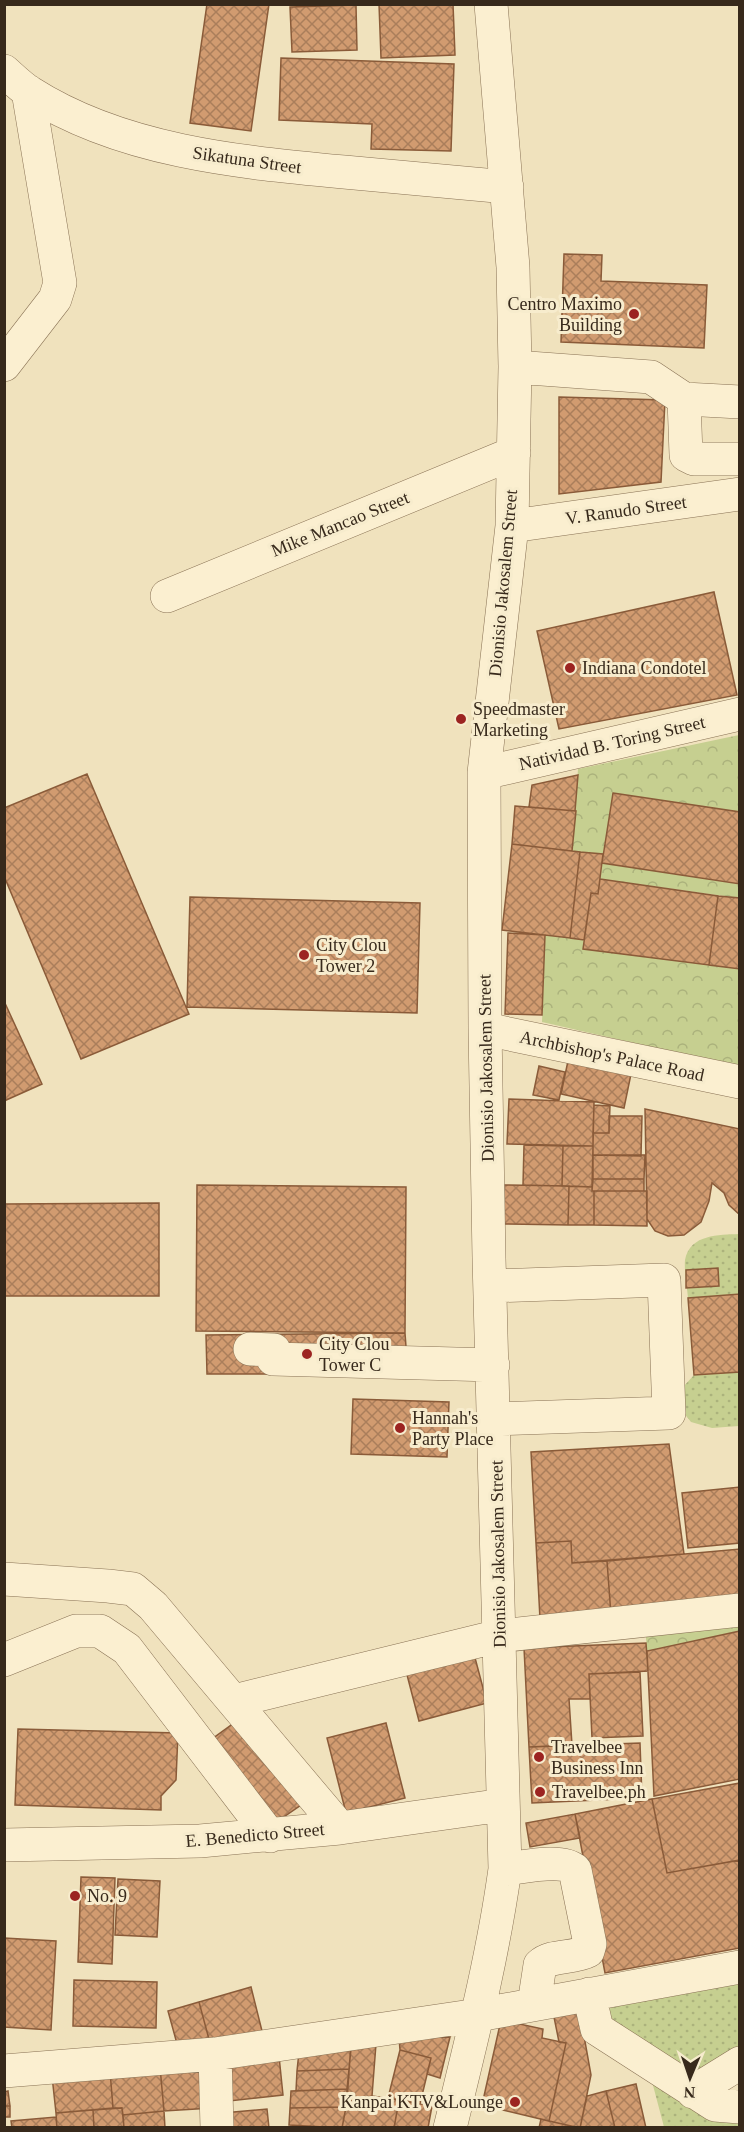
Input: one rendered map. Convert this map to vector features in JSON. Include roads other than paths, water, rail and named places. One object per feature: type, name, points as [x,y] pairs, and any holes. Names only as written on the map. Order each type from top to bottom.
[{"type":"street","name":"Dionisio Jakosalem Street","points":[[450,2127],[478,2015],[497,1923],[505,1869],[485,1029],[484,773],[512,526],[515,367],[513,267],[491,4]]},
{"type":"street","name":"Sikatuna Street","points":[[16,81],[78,118],[128,137],[182,150],[251,164],[507,187]]},
{"type":"street","points":[[4,365],[55,299],[60,283],[16,81]]},
{"type":"street","points":[[515,367],[651,377],[684,399],[740,402]]},
{"type":"street","points":[[684,399],[686,455],[694,459],[740,459]]},
{"type":"street","name":"Mike Mancao Street","points":[[167,596],[514,453]]},
{"type":"street","name":"V. Ranudo Street","points":[[512,526],[740,494]]},
{"type":"street","name":"Natividad B. Toring Street","points":[[484,773],[740,714]]},
{"type":"street","name":"Archbishop's Palace Road","points":[[485,1029],[740,1082]]},
{"type":"street","points":[[491,1286],[664,1280],[669,1413],[494,1419]]},
{"type":"street","points":[[250,1349],[274,1350],[273,1359],[493,1365]]},
{"type":"street","points":[[4,1579],[133,1589],[153,1606],[340,1828]]},
{"type":"street","points":[[234,1701],[499,1636],[740,1610]]},
{"type":"street","points":[[4,1660],[76,1631],[100,1631],[127,1649],[270,1836]]},
{"type":"street","name":"E. Benedicto Street","points":[[4,1845],[200,1841],[270,1836],[503,1805]]},
{"type":"street","points":[[505,1869],[560,1864],[570,1865],[575,1870],[590,1944],[588,1951],[579,1956],[545,1961],[540,1965],[536,1991],[538,2004]]},
{"type":"street","points":[[4,2071],[215,2054],[478,2015],[740,1967]]},
{"type":"street","points":[[589,1994],[597,2030],[715,2104],[740,2107]]},
{"type":"street","points":[[215,2054],[218,2127]]},
{"type":"street","points":[[693,2092],[740,2064]]},
{"type":"street","points":[[740,2064],[738,2080],[740,2085]]},
{"type":"place","name":"Centro Maximo Building","points":[[634,314]]},
{"type":"place","name":"Indiana Condotel","points":[[570,668]]},
{"type":"place","name":"Speedmaster Marketing","points":[[461,719]]},
{"type":"place","name":"City Clou Tower 2","points":[[304,955]]},
{"type":"place","name":"City Clou Tower C","points":[[307,1354]]},
{"type":"place","name":"Hannah's Party Place","points":[[400,1428]]},
{"type":"place","name":"Travelbee Business Inn","points":[[539,1757]]},
{"type":"place","name":"Travelbee.ph","points":[[540,1792]]},
{"type":"place","name":"No. 9","points":[[75,1896]]},
{"type":"place","name":"Kanpai KTV&Lounge","points":[[515,2102]]}]
